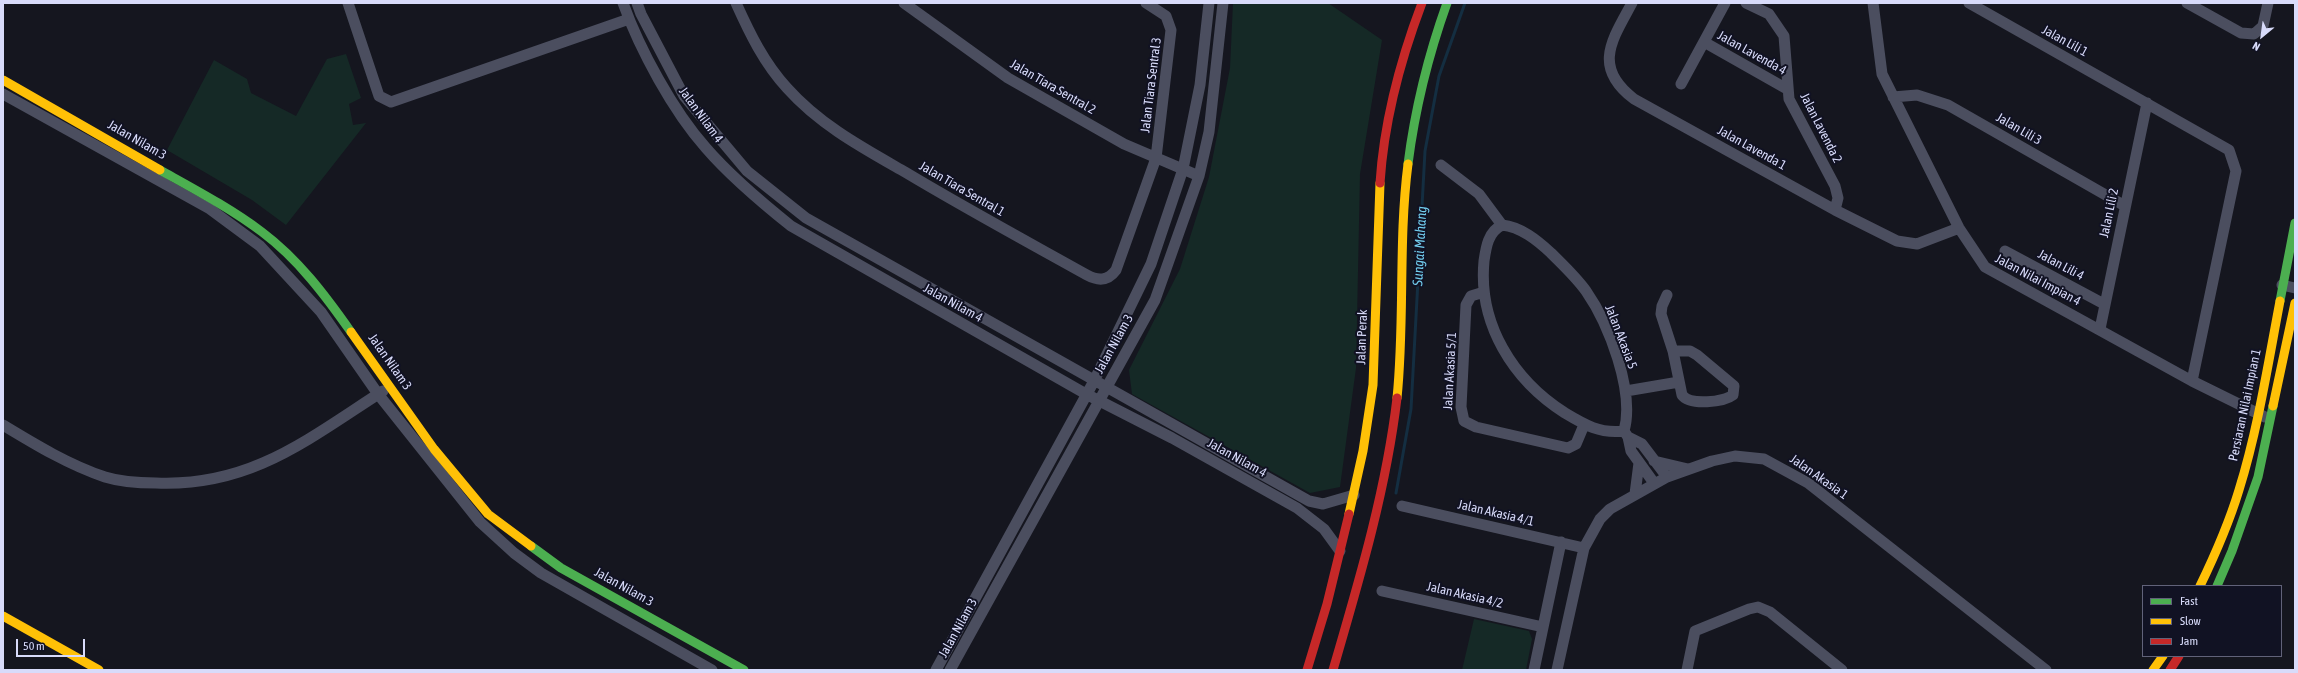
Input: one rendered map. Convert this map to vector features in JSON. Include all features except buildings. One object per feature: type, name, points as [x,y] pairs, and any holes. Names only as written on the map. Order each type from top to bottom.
[{"type":"street","points":[[348,3],[379,96],[391,102],[629,19]]},
{"type":"street","name":"Jalan Nilam 4","points":[[623,3],[651,67],[705,148],[762,203],[791,226],[1086,394],[1172,438],[1297,508],[1324,529],[1340,550]]},
{"type":"street","name":"Jalan Nilam 4","points":[[637,3],[641,14],[684,96],[747,171],[806,218],[1309,501],[1323,504],[1354,495]]},
{"type":"street","name":"Jalan Tiara Sentral 1","points":[[736,3],[753,40],[768,65],[788,89],[838,134],[1093,278],[1108,278],[1116,270],[1156,158]]},
{"type":"street","name":"Jalan Tiara Sentral 2","points":[[904,3],[1008,78],[1124,144],[1199,176]]},
{"type":"street","name":"Jalan Tiara Sentral 3","points":[[1146,3],[1166,16],[1171,30],[1156,158]]},
{"type":"street","name":"Jalan Nilam 3","points":[[936,670],[1094,381],[1151,264],[1183,169],[1200,85],[1209,3]]},
{"type":"street","name":"Jalan Nilam 3","points":[[950,670],[1155,300],[1199,176],[1209,132],[1223,3]]},
{"type":"street","name":"Jalan Perak","points":[[1309,670],[1354,495],[1369,421],[1375,362],[1379,191],[1385,131],[1400,65],[1408,38],[1422,3]]},
{"type":"street","points":[[1333,670],[1364,561],[1383,482],[1394,425],[1400,365],[1405,192],[1410,147],[1423,86],[1447,3]]},
{"type":"street","name":"Jalan Lavenda 1","points":[[1632,3],[1612,40],[1609,51],[1611,72],[1622,90],[1641,103],[1835,210],[1884,235],[1908,244],[1926,242],[1959,228]]},
{"type":"street","points":[[1681,84],[1726,3]]},
{"type":"street","name":"Jalan Lavenda 2","points":[[1746,3],[1769,14],[1784,36],[1787,89],[1792,104],[1835,186],[1838,198],[1835,210]]},
{"type":"street","name":"Jalan Nilai Impian 4","points":[[1873,3],[1880,65],[1893,97],[1959,228],[1987,270],[2100,329],[2258,416],[2271,419]]},
{"type":"street","name":"Jalan Lili 1","points":[[1969,3],[2228,149],[2236,169],[2192,381]]},
{"type":"street","points":[[2187,3],[2241,33],[2254,34],[2263,26],[2268,3]]},
{"type":"street","name":"Jalan Lavenda 4","points":[[1704,42],[1787,89]]},
{"type":"street","name":"Jalan Nilam 3","points":[[3,80],[215,201],[262,232],[295,260],[324,292],[389,387],[434,449],[488,514],[561,568],[744,670]]},
{"type":"street","name":"Jalan Nilam 3","points":[[3,94],[210,209],[260,246],[321,312],[378,394],[480,522],[514,553],[542,573],[712,670]]},
{"type":"street","name":"Jalan Lili 3","points":[[1893,97],[1917,95],[1948,105],[2125,206]]},
{"type":"street","name":"Jalan Lili 2","points":[[2100,329],[2147,103]]},
{"type":"street","points":[[1441,165],[1479,194],[1502,225],[1493,231],[1488,240],[1483,278],[1484,292],[1491,323],[1499,342],[1520,375],[1541,396],[1584,425],[1604,433],[1626,434],[1640,442],[1667,477]]},
{"type":"street","name":"Persiaran Nilai Impian 1","points":[[2200,585],[2218,548],[2244,474],[2258,416],[2295,223]]},
{"type":"street","name":"Jalan Akasia 5","points":[[1502,225],[1517,228],[1544,247],[1569,270],[1586,291],[1602,319],[1617,360],[1626,391],[1628,412],[1626,434]]},
{"type":"street","name":"Jalan Lili 4","points":[[2005,251],[2104,304]]},
{"type":"street","points":[[2282,285],[2295,288]]},
{"type":"street","name":"Jalan Akasia 5/1","points":[[1484,292],[1471,296],[1466,305],[1461,407],[1464,421],[1476,427],[1568,448],[1576,444],[1584,425]]},
{"type":"street","points":[[1667,295],[1662,306],[1661,314],[1673,351],[1679,382],[1684,398],[1694,402],[1727,398],[1735,392],[1731,383],[1694,352],[1673,351]]},
{"type":"street","points":[[2217,585],[2232,551],[2258,477],[2295,303]]},
{"type":"street","points":[[1626,391],[1679,382]]},
{"type":"street","points":[[3,426],[76,466],[107,478],[140,483],[177,484],[213,480],[255,468],[287,452],[389,387]]},
{"type":"street","points":[[1626,434],[1630,449],[1654,483]]},
{"type":"street","name":"Jalan Akasia 1","points":[[1557,670],[1584,548],[1605,514],[1635,494],[1667,477],[1718,460],[1747,456],[1764,460],[1785,469],[1808,483],[2043,669]]},
{"type":"street","points":[[1654,460],[1688,469]]},
{"type":"street","points":[[1635,494],[1639,462]]},
{"type":"street","name":"Jalan Akasia 4/1","points":[[1402,506],[1584,548]]},
{"type":"street","points":[[1534,670],[1561,542]]},
{"type":"street","name":"Jalan Akasia 4/2","points":[[1382,591],[1543,627]]},
{"type":"street","points":[[1687,670],[1695,631],[1749,609],[1758,607],[1770,612],[1842,670]]},
{"type":"street","points":[[3,616],[100,670]]},
{"type":"street","points":[[2153,670],[2162,657]]},
{"type":"street","points":[[2170,670],[2178,657]]},
{"type":"green space","points":[[1233,3],[1328,3],[1382,40],[1360,174],[1356,368],[1340,487],[1310,493],[1132,394],[1129,370],[1180,269],[1209,177],[1230,68]]},
{"type":"green space","points":[[346,54],[361,98],[349,104],[353,125],[366,123],[286,225],[252,200],[167,150],[214,60],[247,79],[251,93],[296,116],[327,59]]},
{"type":"green space","points":[[1474,619],[1529,631],[1532,639],[1526,670],[1462,670]]},
{"type":"waterway","name":"Sungai Mahang","points":[[1396,493],[1411,409],[1425,151],[1439,76],[1465,3]]},
{"type":"traffic: fast","points":[[1408,164],[1414,123],[1423,83],[1447,3]]},
{"type":"traffic: fast","points":[[160,170],[225,207],[250,223],[275,243],[310,278],[351,332]]},
{"type":"traffic: fast","points":[[2280,301],[2295,223]]},
{"type":"traffic: fast","points":[[2217,585],[2232,551],[2258,477],[2273,406]]},
{"type":"traffic: fast","points":[[531,546],[561,568],[744,670]]},
{"type":"traffic: slow","points":[[3,80],[160,170]]},
{"type":"traffic: slow","points":[[1397,398],[1401,340],[1403,223],[1408,164]]},
{"type":"traffic: slow","points":[[1349,514],[1363,451],[1373,385],[1380,183]]},
{"type":"traffic: slow","points":[[2200,585],[2226,527],[2246,467],[2262,396],[2280,301]]},
{"type":"traffic: slow","points":[[2273,406],[2295,303]]},
{"type":"traffic: slow","points":[[351,332],[434,449],[488,514],[531,546]]},
{"type":"traffic: slow","points":[[3,616],[99,670]]},
{"type":"traffic: slow","points":[[2153,670],[2162,657]]},
{"type":"traffic: jam","points":[[1380,183],[1385,137],[1394,92],[1422,3]]},
{"type":"traffic: jam","points":[[1333,670],[1371,536],[1386,467],[1397,398]]},
{"type":"traffic: jam","points":[[1307,670],[1327,604],[1349,514]]},
{"type":"traffic: jam","points":[[2170,670],[2178,657]]}]
